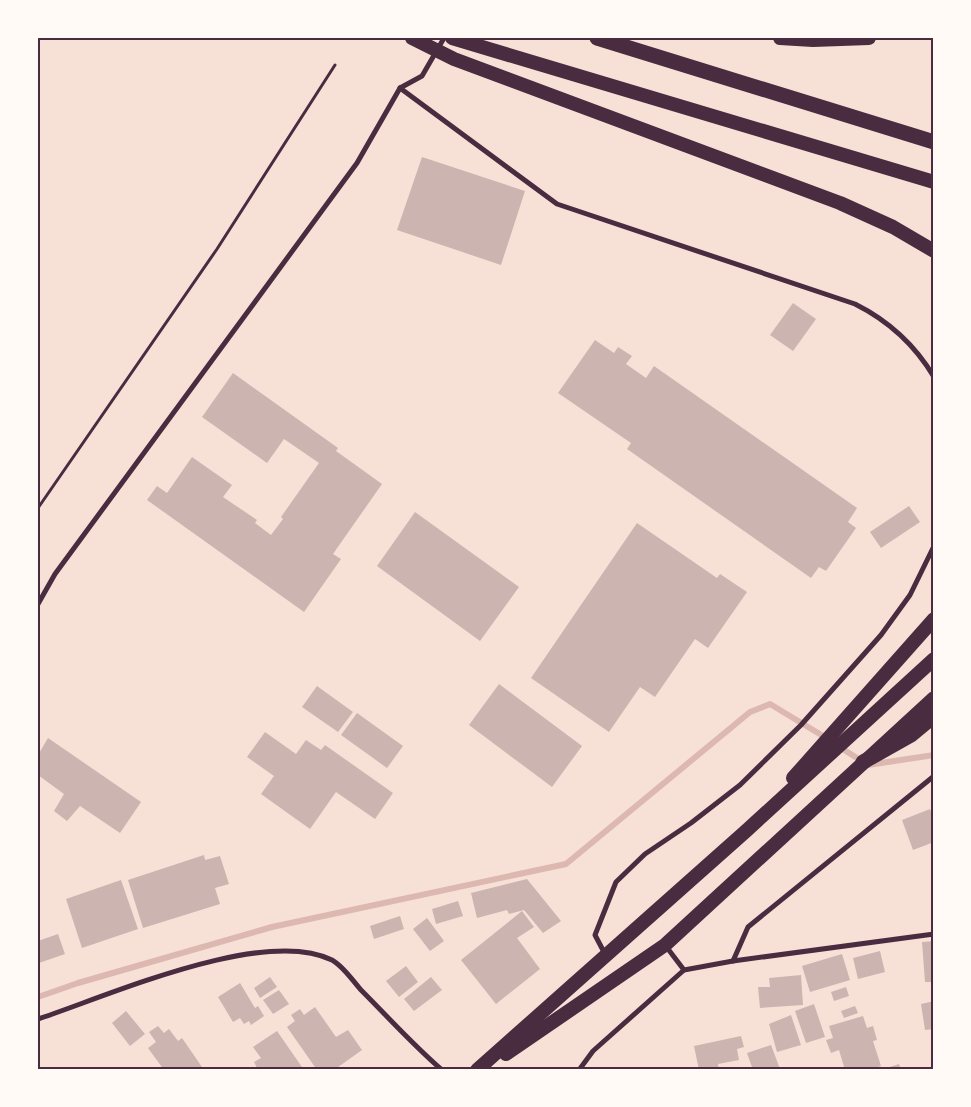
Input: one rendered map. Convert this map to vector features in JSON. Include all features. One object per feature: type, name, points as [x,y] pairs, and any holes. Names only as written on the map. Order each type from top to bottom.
[{"type":"highway","points":[[412,38],[454,59],[840,203],[894,227],[934,251]]},
{"type":"highway","points":[[596,38],[934,142]]},
{"type":"highway","points":[[780,38],[813,40],[869,38]]},
{"type":"highway","points":[[458,39],[934,182]]},
{"type":"highway","points":[[746,831],[934,619]]},
{"type":"highway","points":[[477,1070],[746,831],[934,659]]},
{"type":"highway","points":[[482,1070],[665,945],[934,698]]},
{"type":"highway","points":[[863,762],[911,735],[934,716]]},
{"type":"street","points":[[38,604],[55,574],[357,163],[400,88],[422,76],[444,38]]},
{"type":"street","points":[[400,88],[557,204],[854,304],[877,315],[896,332],[924,360],[934,376]]},
{"type":"street","points":[[606,954],[595,935],[616,882],[645,854],[740,785],[800,725],[881,635],[910,596],[934,546]]},
{"type":"street","points":[[733,960],[748,928],[934,776]]},
{"type":"street","points":[[579,1070],[593,1051],[684,970],[733,960],[934,934]]},
{"type":"street","points":[[665,945],[684,970]]},
{"type":"street","points":[[38,1019],[197,963],[249,955],[299,951],[333,961],[422,1053],[442,1070]]},
{"type":"path","points":[[38,508],[217,249],[335,65]]},
{"type":"building","points":[[422,157],[525,191],[501,265],[397,230]]},
{"type":"building","points":[[793,303],[816,319],[793,351],[770,335]]},
{"type":"building","points":[[595,340],[614,353],[618,347],[632,356],[626,364],[646,378],[654,366],[857,508],[848,522],[856,528],[826,571],[819,567],[811,578],[627,449],[631,443],[558,393]]},
{"type":"building","points":[[233,373],[338,448],[336,451],[382,484],[333,554],[341,559],[304,612],[147,500],[157,486],[167,493],[192,457],[232,485],[223,497],[257,520],[255,523],[271,535],[283,519],[281,517],[319,463],[284,439],[267,463],[202,417]]},
{"type":"building","points":[[909,506],[920,522],[881,548],[870,532]]},
{"type":"building","points":[[415,512],[519,587],[480,641],[377,566]]},
{"type":"building","points":[[637,523],[717,578],[720,574],[747,592],[708,648],[695,639],[655,697],[640,687],[609,732],[531,678]]},
{"type":"building","points":[[499,684],[582,746],[552,787],[469,725]]},
{"type":"building","points":[[317,686],[353,712],[338,732],[302,707]]},
{"type":"building","points":[[357,713],[403,746],[387,768],[341,735]]},
{"type":"building","points":[[265,732],[296,754],[306,740],[321,750],[325,745],[393,793],[375,819],[336,792],[310,829],[261,794],[274,776],[247,757]]},
{"type":"building","points":[[48,738],[141,802],[120,833],[80,806],[67,821],[54,811],[64,794],[38,775],[38,755]]},
{"type":"building","points":[[930,809],[934,819],[934,842],[913,850],[902,820]]},
{"type":"building","points":[[204,855],[205,860],[220,856],[229,884],[215,888],[220,904],[143,928],[128,880]]},
{"type":"building","points":[[527,879],[561,921],[543,933],[524,910],[509,914],[507,910],[477,918],[471,893]]},
{"type":"building","points":[[121,880],[138,929],[82,948],[66,899]]},
{"type":"building","points":[[458,901],[463,916],[436,924],[432,909]]},
{"type":"building","points":[[522,911],[534,927],[517,938],[540,969],[496,1004],[461,960]]},
{"type":"building","points":[[400,916],[404,929],[374,939],[370,926]]},
{"type":"building","points":[[427,918],[444,941],[430,951],[413,929]]},
{"type":"building","points":[[58,934],[65,954],[39,963],[38,941]]},
{"type":"building","points":[[934,941],[934,982],[925,982],[922,942]]},
{"type":"building","points":[[880,951],[885,972],[858,979],[853,958]]},
{"type":"building","points":[[842,954],[850,980],[810,992],[802,966]]},
{"type":"building","points":[[406,966],[418,982],[399,997],[386,981]]},
{"type":"building","points":[[801,975],[803,1005],[760,1008],[758,987],[770,987],[769,978]]},
{"type":"building","points":[[270,977],[277,987],[260,998],[254,988]]},
{"type":"building","points":[[431,977],[442,990],[414,1011],[404,999]]},
{"type":"building","points":[[240,983],[255,1008],[258,1006],[264,1016],[251,1025],[249,1021],[244,1024],[240,1018],[233,1022],[218,997]]},
{"type":"building","points":[[846,987],[849,996],[834,1001],[831,992]]},
{"type":"building","points":[[279,990],[289,1004],[273,1014],[263,1000]]},
{"type":"building","points":[[934,1001],[934,1029],[925,1030],[921,1004]]},
{"type":"building","points":[[814,1004],[825,1037],[806,1043],[795,1011]]},
{"type":"building","points":[[855,1006],[858,1013],[844,1018],[841,1011]]},
{"type":"building","points":[[315,1007],[336,1037],[348,1030],[362,1050],[334,1070],[317,1070],[287,1027],[295,1021],[291,1015],[300,1009],[304,1015]]},
{"type":"building","points":[[126,1011],[145,1034],[130,1046],[112,1023]]},
{"type":"building","points":[[791,1015],[801,1045],[777,1052],[769,1024]]},
{"type":"building","points":[[863,1016],[867,1028],[873,1026],[877,1040],[873,1041],[881,1066],[870,1070],[845,1070],[839,1050],[831,1053],[826,1040],[833,1038],[829,1026]]},
{"type":"building","points":[[158,1026],[164,1033],[169,1029],[178,1041],[182,1038],[202,1067],[198,1070],[164,1070],[148,1048],[156,1042],[149,1032]]},
{"type":"building","points":[[277,1031],[304,1070],[258,1070],[254,1062],[261,1058],[253,1047]]},
{"type":"building","points":[[741,1036],[744,1047],[737,1049],[739,1060],[718,1064],[719,1070],[699,1070],[694,1046]]},
{"type":"building","points":[[771,1045],[780,1069],[753,1070],[747,1053]]},
{"type":"building","points":[[899,1064],[901,1070],[884,1070],[884,1069]]},
{"type":"waterway","points":[[38,997],[78,983],[272,927],[566,864],[750,712],[770,704],[828,739]]},
{"type":"waterway","points":[[838,746],[868,765],[934,755]]}]
